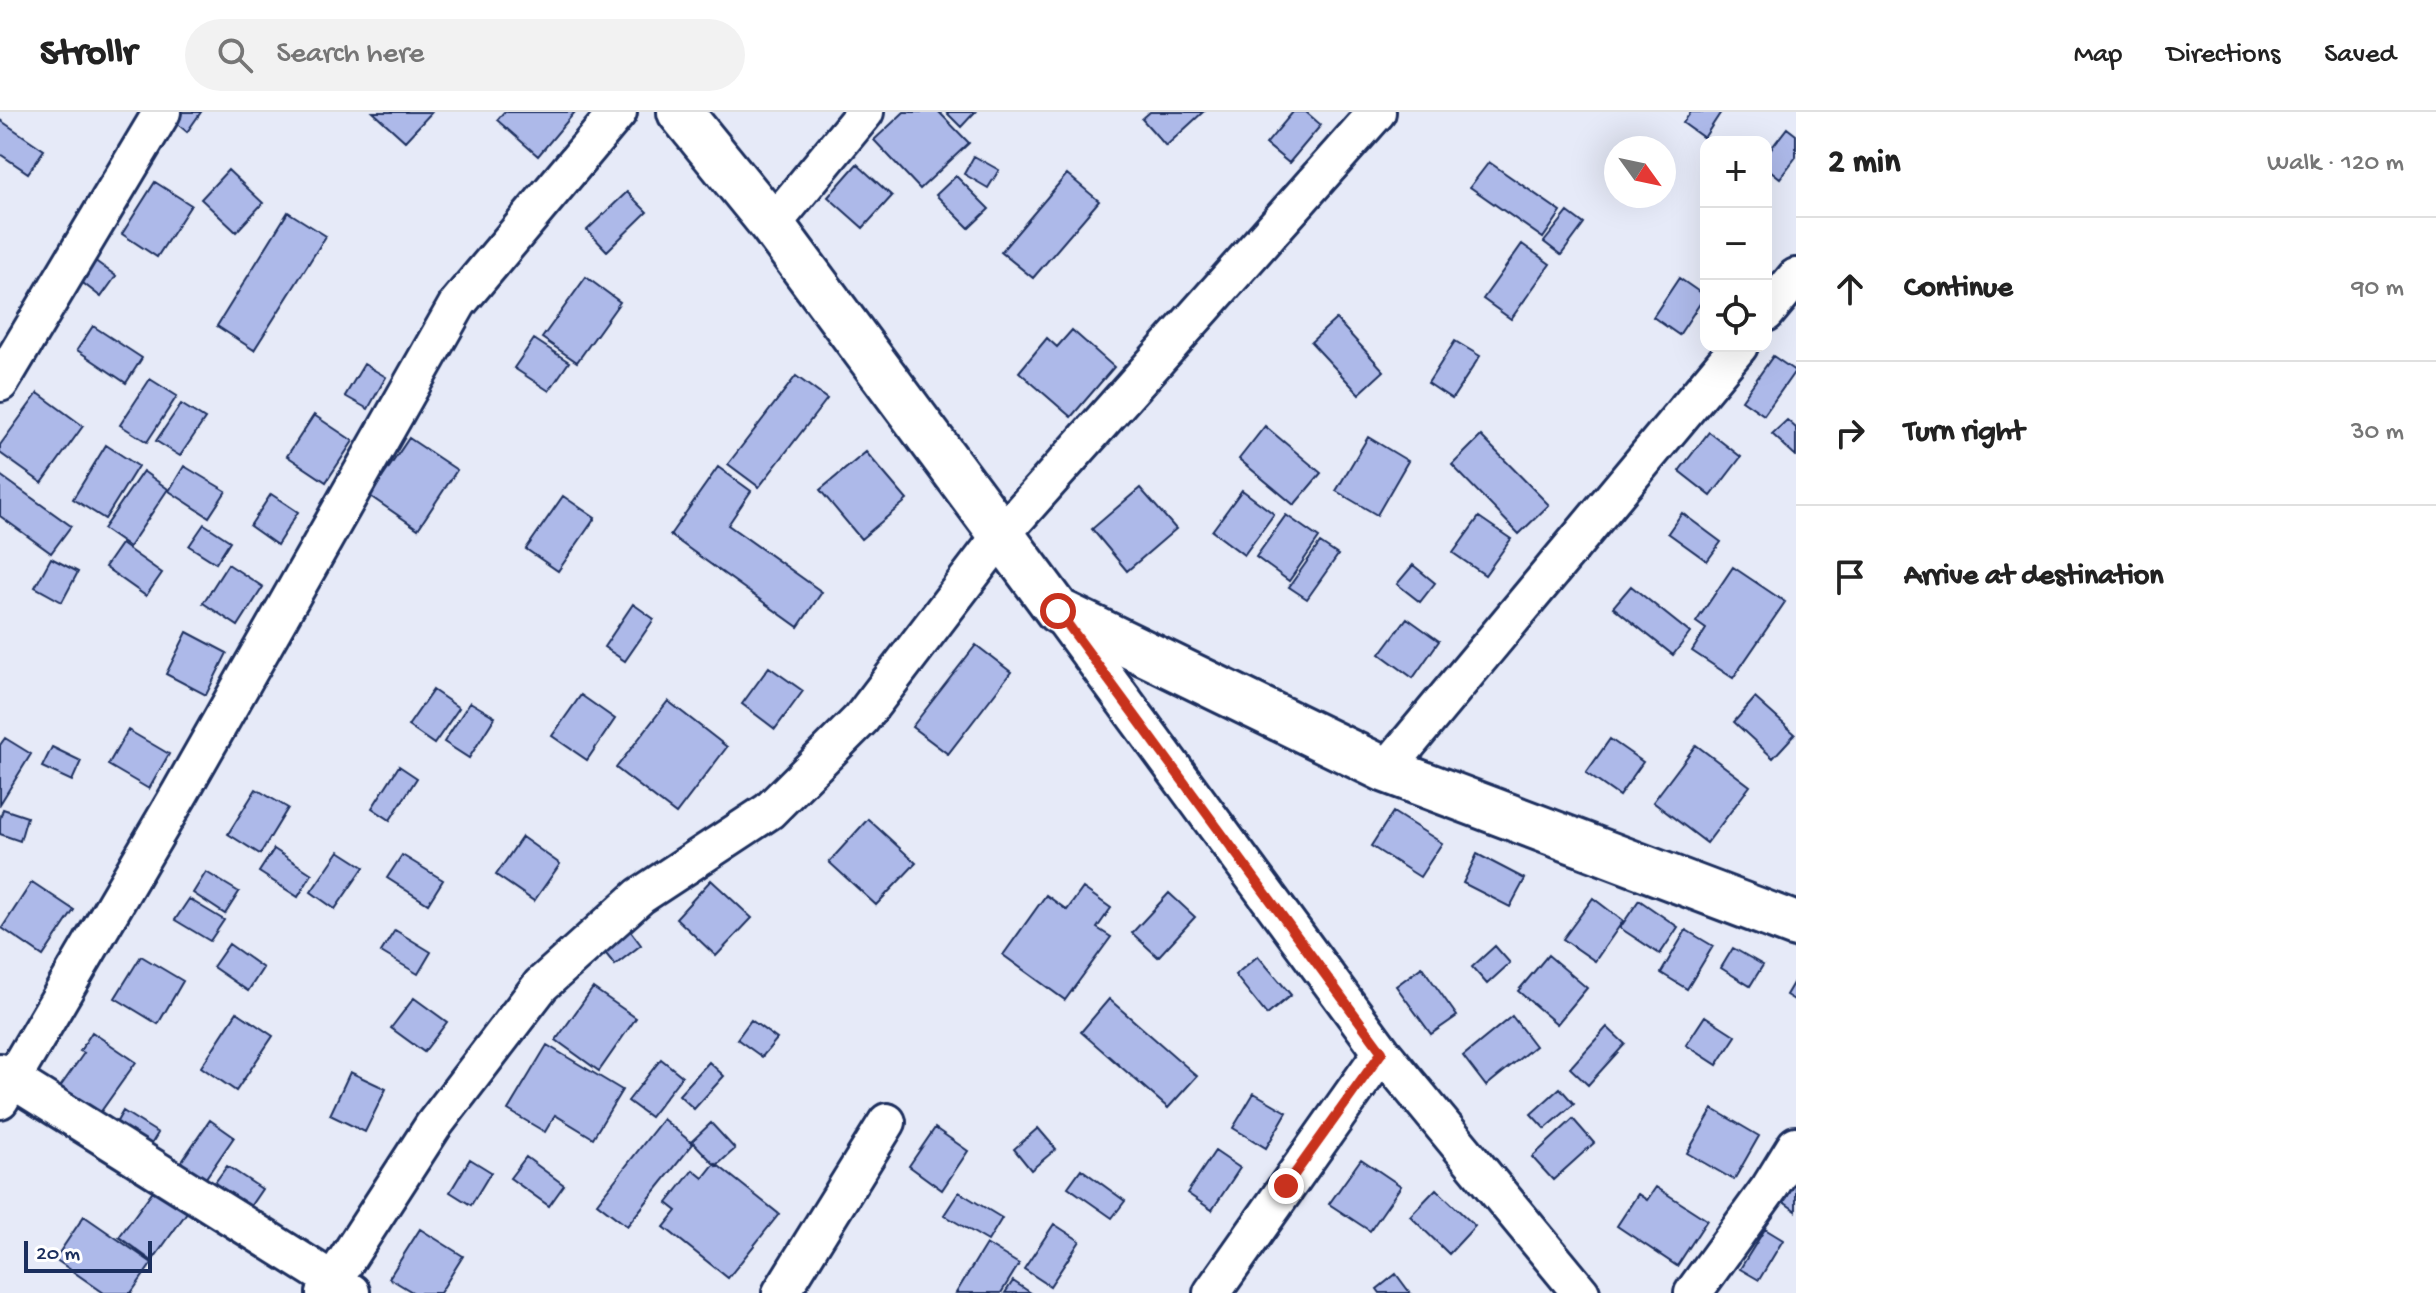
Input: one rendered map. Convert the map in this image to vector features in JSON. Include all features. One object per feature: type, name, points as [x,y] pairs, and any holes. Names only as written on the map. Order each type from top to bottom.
[{"type":"street","points":[[0,383],[162,112]]},
{"type":"street","points":[[618,112],[458,303],[180,793],[4,1084],[337,1289],[433,1126],[541,985],[640,896],[769,811],[861,719],[1002,534],[1377,112]]},
{"type":"street","points":[[680,112],[772,225],[1382,1052],[1581,1293]]},
{"type":"street","points":[[772,225],[865,112]]},
{"type":"street","points":[[1772,306],[1796,277]]},
{"type":"street","points":[[1386,770],[1734,352]]},
{"type":"street","points":[[1058,611],[1386,770],[1795,922]]},
{"type":"street","points":[[1212,1293],[1382,1052]]},
{"type":"street","points":[[781,1293],[887,1122]]},
{"type":"street","points":[[1693,1293],[1770,1187],[1796,1145]]},
{"type":"building","points":[[179,112],[201,112],[187,132],[173,120]]},
{"type":"building","points":[[373,112],[432,112],[405,141]]},
{"type":"building","points":[[504,112],[575,112],[538,156],[497,120]]},
{"type":"building","points":[[904,112],[939,112],[969,143],[920,189],[874,140]]},
{"type":"building","points":[[946,112],[975,112],[961,127]]},
{"type":"building","points":[[1150,112],[1203,112],[1166,146],[1142,119]]},
{"type":"building","points":[[1293,112],[1306,112],[1321,125],[1289,163],[1266,144]]},
{"type":"building","points":[[1691,112],[1721,112],[1705,136],[1683,123]]},
{"type":"building","points":[[0,120],[44,150],[28,173],[0,154]]},
{"type":"building","points":[[1787,128],[1796,135],[1796,157],[1780,178],[1772,172],[1772,147]]},
{"type":"building","points":[[974,156],[999,170],[988,188],[964,174]]},
{"type":"building","points":[[1489,162],[1561,212],[1543,238],[1470,187]]},
{"type":"building","points":[[857,164],[892,196],[863,228],[828,197]]},
{"type":"building","points":[[228,170],[263,203],[236,232],[201,199]]},
{"type":"building","points":[[1067,174],[1099,201],[1033,278],[1001,252]]},
{"type":"building","points":[[956,176],[989,209],[969,228],[936,195]]},
{"type":"building","points":[[155,182],[191,205],[157,257],[122,234]]},
{"type":"building","points":[[627,192],[647,212],[607,251],[587,230]]},
{"type":"building","points":[[288,212],[326,236],[254,350],[217,326]]},
{"type":"building","points":[[1568,212],[1584,224],[1561,255],[1544,242]]},
{"type":"building","points":[[1522,244],[1550,264],[1511,319],[1483,299]]},
{"type":"building","points":[[94,260],[116,276],[101,297],[79,280]]},
{"type":"building","points":[[586,277],[620,302],[577,362],[542,338]]},
{"type":"building","points":[[1679,278],[1700,293],[1700,304],[1679,335],[1653,317]]},
{"type":"building","points":[[1336,319],[1384,371],[1359,394],[1311,342]]},
{"type":"building","points":[[93,326],[142,358],[126,383],[77,350]]},
{"type":"building","points":[[1072,330],[1114,367],[1071,417],[1019,372],[1047,338],[1057,347]]},
{"type":"building","points":[[534,339],[569,362],[549,391],[514,368]]},
{"type":"building","points":[[1455,341],[1480,356],[1452,399],[1428,383]]},
{"type":"building","points":[[1773,356],[1795,371],[1764,415],[1742,400]]},
{"type":"building","points":[[364,364],[386,377],[368,409],[345,396]]},
{"type":"building","points":[[796,376],[827,399],[759,487],[728,464]]},
{"type":"building","points":[[150,379],[177,396],[147,442],[120,425]]},
{"type":"building","points":[[38,393],[83,426],[42,483],[0,453],[0,445]]},
{"type":"building","points":[[181,404],[205,419],[180,456],[156,441]]},
{"type":"building","points":[[314,415],[353,441],[326,482],[287,456]]},
{"type":"building","points":[[1787,420],[1796,428],[1796,456],[1772,434]]},
{"type":"building","points":[[1265,426],[1321,473],[1294,505],[1239,459]]},
{"type":"building","points":[[1709,432],[1741,457],[1711,496],[1679,471]]},
{"type":"building","points":[[1481,436],[1549,505],[1519,534],[1452,465]]},
{"type":"building","points":[[1368,437],[1408,461],[1377,515],[1336,491]]},
{"type":"building","points":[[409,438],[457,470],[418,529],[370,496]]},
{"type":"building","points":[[106,445],[138,466],[105,519],[73,499]]},
{"type":"building","points":[[866,452],[907,500],[861,539],[820,490]]},
{"type":"building","points":[[184,466],[226,491],[209,517],[169,491]]},
{"type":"building","points":[[718,467],[751,491],[728,525],[822,592],[798,627],[670,535]]},
{"type":"building","points":[[143,471],[168,489],[129,547],[103,529]]},
{"type":"building","points":[[0,475],[71,526],[51,553],[0,516]]},
{"type":"building","points":[[1140,488],[1176,529],[1127,571],[1092,529]]},
{"type":"building","points":[[1242,490],[1274,514],[1244,555],[1212,531]]},
{"type":"building","points":[[271,494],[298,512],[277,545],[250,526]]},
{"type":"building","points":[[563,496],[595,518],[558,571],[526,549]]},
{"type":"building","points":[[1682,513],[1721,542],[1707,561],[1668,533]]},
{"type":"building","points":[[1286,515],[1319,538],[1289,581],[1256,557]]},
{"type":"building","points":[[1479,517],[1511,539],[1485,575],[1453,553]]},
{"type":"building","points":[[204,524],[230,541],[216,563],[189,546]]},
{"type":"building","points":[[1320,543],[1338,555],[1307,599],[1289,587]]},
{"type":"building","points":[[121,544],[162,573],[146,596],[105,567]]},
{"type":"building","points":[[51,558],[78,572],[62,602],[35,587]]},
{"type":"building","points":[[228,564],[263,587],[238,626],[203,603]]},
{"type":"building","points":[[1413,565],[1435,583],[1420,602],[1397,584]]},
{"type":"building","points":[[1733,567],[1785,602],[1733,678],[1692,651],[1706,629],[1696,622]]},
{"type":"building","points":[[1631,586],[1690,633],[1673,655],[1613,607]]},
{"type":"building","points":[[633,604],[654,619],[625,661],[604,647]]},
{"type":"building","points":[[1407,618],[1439,641],[1413,678],[1380,654]]},
{"type":"building","points":[[187,632],[227,653],[206,695],[166,674]]},
{"type":"building","points":[[976,645],[1011,672],[948,754],[912,727]]},
{"type":"building","points":[[769,667],[803,691],[775,729],[742,704]]},
{"type":"building","points":[[433,690],[459,708],[434,744],[408,726]]},
{"type":"building","points":[[581,695],[615,719],[587,760],[552,736]]},
{"type":"building","points":[[1755,698],[1795,734],[1773,758],[1734,722]]},
{"type":"building","points":[[668,701],[727,747],[676,814],[616,768]]},
{"type":"building","points":[[470,702],[495,717],[469,758],[444,742]]},
{"type":"building","points":[[128,730],[169,754],[149,789],[108,765]]},
{"type":"building","points":[[5,738],[31,754],[0,804],[0,745]]},
{"type":"building","points":[[1610,739],[1643,762],[1619,796],[1586,773]]},
{"type":"building","points":[[1696,745],[1750,786],[1707,843],[1653,802]]},
{"type":"building","points":[[52,747],[81,761],[72,781],[42,767]]},
{"type":"building","points":[[399,766],[417,778],[390,820],[372,808]]},
{"type":"building","points":[[256,789],[288,808],[260,854],[228,834]]},
{"type":"building","points":[[3,809],[27,817],[20,841],[0,834]]},
{"type":"building","points":[[1393,812],[1442,843],[1420,877],[1371,846]]},
{"type":"building","points":[[868,819],[916,863],[876,905],[829,862]]},
{"type":"building","points":[[522,837],[560,864],[534,901],[496,875]]},
{"type":"building","points":[[274,849],[312,874],[298,897],[259,872]]},
{"type":"building","points":[[339,851],[364,867],[335,909],[311,892]]},
{"type":"building","points":[[1477,854],[1525,879],[1510,907],[1463,883]]},
{"type":"building","points":[[402,855],[443,880],[428,904],[387,878]]},
{"type":"building","points":[[206,872],[239,892],[225,914],[193,893]]},
{"type":"building","points":[[711,880],[752,918],[716,956],[676,918]]},
{"type":"building","points":[[32,882],[74,910],[43,956],[2,928]]},
{"type":"building","points":[[1083,888],[1111,908],[1097,928],[1111,937],[1065,1000],[1003,955],[1046,895],[1067,910]]},
{"type":"building","points":[[1169,893],[1195,917],[1158,957],[1132,933]]},
{"type":"building","points":[[1593,898],[1623,921],[1595,961],[1563,939]]},
{"type":"building","points":[[189,899],[224,920],[210,941],[175,920]]},
{"type":"building","points":[[1639,900],[1678,927],[1660,954],[1620,928]]},
{"type":"building","points":[[629,929],[641,945],[615,965],[602,949]]},
{"type":"building","points":[[395,930],[431,952],[418,974],[381,952]]},
{"type":"building","points":[[1686,930],[1713,946],[1687,989],[1661,973]]},
{"type":"building","points":[[229,944],[263,968],[248,991],[213,967]]},
{"type":"building","points":[[1495,946],[1510,963],[1487,984],[1472,967]]},
{"type":"building","points":[[1733,948],[1763,965],[1750,986],[1721,968]]},
{"type":"building","points":[[1548,955],[1587,988],[1557,1024],[1518,991]]},
{"type":"building","points":[[141,956],[183,981],[158,1024],[115,998]]},
{"type":"building","points":[[1258,956],[1291,995],[1267,1015],[1235,975]]},
{"type":"building","points":[[1422,967],[1457,1016],[1431,1034],[1396,986]]},
{"type":"building","points":[[1796,978],[1796,1001],[1786,995]]},
{"type":"building","points":[[593,988],[636,1018],[599,1071],[556,1040]]},
{"type":"building","points":[[414,998],[447,1022],[424,1052],[391,1028]]},
{"type":"building","points":[[1109,999],[1197,1076],[1168,1108],[1081,1032]]},
{"type":"building","points":[[237,1012],[273,1036],[236,1091],[201,1067]]},
{"type":"building","points":[[1512,1016],[1535,1046],[1486,1086],[1463,1056]]},
{"type":"building","points":[[1705,1016],[1736,1036],[1717,1065],[1686,1045]]},
{"type":"building","points":[[751,1020],[777,1039],[762,1057],[737,1039]]},
{"type":"building","points":[[1607,1027],[1625,1044],[1588,1085],[1570,1068]]},
{"type":"building","points":[[92,1032],[136,1062],[97,1117],[58,1090],[84,1053],[80,1051]]},
{"type":"building","points":[[547,1045],[622,1090],[593,1138],[555,1115],[545,1132],[508,1110]]},
{"type":"building","points":[[661,1059],[682,1076],[650,1117],[628,1101]]},
{"type":"building","points":[[709,1062],[724,1076],[694,1109],[679,1095]]},
{"type":"building","points":[[350,1072],[386,1089],[365,1132],[330,1115]]},
{"type":"building","points":[[1560,1088],[1574,1104],[1545,1129],[1531,1114]]},
{"type":"building","points":[[1254,1093],[1287,1112],[1266,1148],[1233,1128]]},
{"type":"building","points":[[1713,1109],[1759,1136],[1734,1180],[1687,1153]]},
{"type":"building","points":[[123,1111],[158,1133],[146,1153],[111,1132]]},
{"type":"building","points":[[663,1119],[693,1144],[627,1226],[597,1203]]},
{"type":"building","points":[[1573,1119],[1594,1143],[1553,1180],[1532,1157]]},
{"type":"building","points":[[210,1120],[234,1137],[203,1182],[179,1165]]},
{"type":"building","points":[[711,1123],[735,1149],[716,1166],[692,1141]]},
{"type":"building","points":[[935,1128],[968,1151],[942,1190],[909,1166]]},
{"type":"building","points":[[1038,1128],[1056,1149],[1031,1170],[1014,1149]]},
{"type":"building","points":[[1215,1151],[1240,1168],[1212,1210],[1187,1193]]},
{"type":"building","points":[[526,1157],[564,1185],[549,1206],[510,1178]]},
{"type":"building","points":[[470,1159],[491,1172],[471,1205],[450,1192]]},
{"type":"building","points":[[1361,1159],[1401,1186],[1370,1231],[1329,1204]]},
{"type":"building","points":[[715,1163],[779,1214],[728,1278],[664,1227],[677,1211],[667,1203],[693,1170],[703,1178]]},
{"type":"building","points":[[227,1166],[262,1189],[249,1208],[214,1184]]},
{"type":"building","points":[[1081,1169],[1125,1201],[1112,1218],[1068,1187]]},
{"type":"building","points":[[163,1177],[195,1201],[152,1261],[119,1237]]},
{"type":"building","points":[[1796,1181],[1796,1211],[1782,1201]]},
{"type":"building","points":[[1656,1187],[1707,1220],[1677,1266],[1617,1226],[1638,1194],[1647,1200]]},
{"type":"building","points":[[1436,1189],[1475,1226],[1449,1254],[1410,1216]]},
{"type":"building","points":[[959,1192],[1002,1218],[988,1241],[944,1215]]},
{"type":"building","points":[[84,1216],[152,1263],[131,1293],[104,1293],[55,1259]]},
{"type":"building","points":[[1054,1224],[1080,1241],[1050,1286],[1024,1269]]},
{"type":"building","points":[[420,1229],[463,1256],[440,1293],[414,1293],[389,1278]]},
{"type":"building","points":[[1765,1229],[1783,1240],[1759,1280],[1740,1269]]},
{"type":"building","points":[[986,1244],[1019,1264],[1001,1293],[956,1293]]},
{"type":"building","points":[[1396,1274],[1410,1293],[1380,1293],[1377,1289]]},
{"type":"building","points":[[1013,1281],[1031,1293],[1005,1293]]},
{"type":"route","points":[[1058,611],[1382,1052],[1286,1186]]}]
